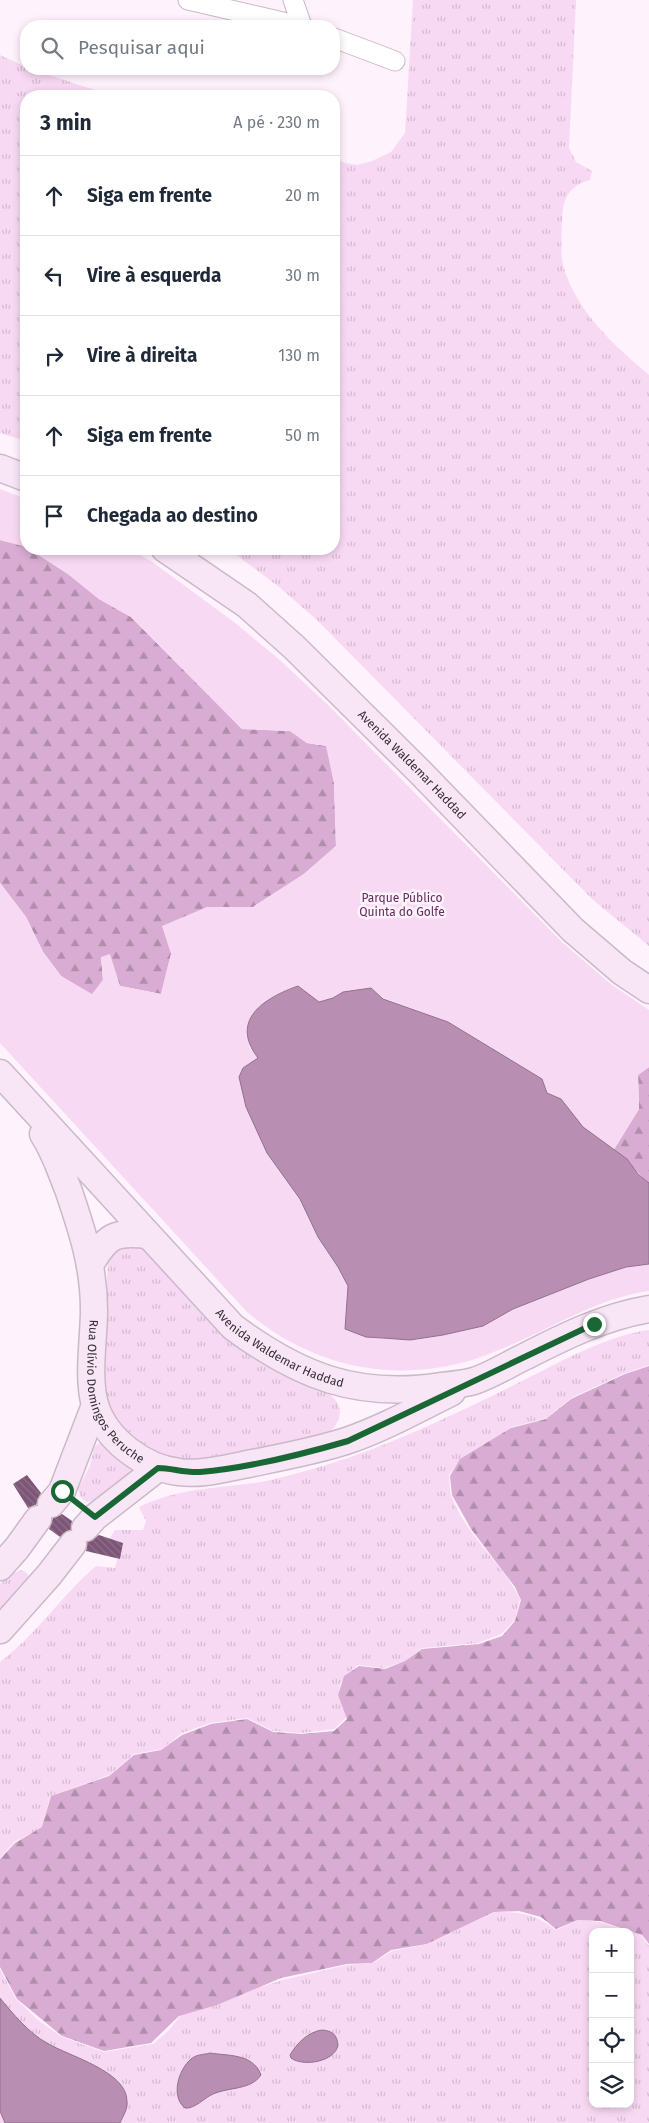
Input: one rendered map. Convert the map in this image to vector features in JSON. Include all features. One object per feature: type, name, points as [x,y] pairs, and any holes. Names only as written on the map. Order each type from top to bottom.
[{"type":"main road","points":[[0,468],[20,476]]},
{"type":"main road","name":"Avenida Waldemar Haddad","points":[[174,555],[246,605],[295,648],[420,772],[573,930],[622,972],[649,990]]},
{"type":"main road","name":"Avenida Waldemar Haddad","points":[[3,1077],[233,1327],[259,1346],[318,1377],[350,1386],[391,1390],[423,1389],[474,1381],[594,1324],[649,1309]]},
{"type":"main road","name":"Rua Olívio Domingos Peruche","points":[[3,1077],[53,1149],[85,1238],[90,1265],[94,1308],[92,1382],[95,1405],[115,1439],[136,1455],[158,1468],[180,1472],[199,1472],[311,1452],[348,1441],[474,1381]]},
{"type":"main road","points":[[90,1265],[102,1246],[113,1235],[127,1233],[148,1235]]},
{"type":"main road","points":[[0,1567],[50,1505],[95,1405]]},
{"type":"main road","points":[[0,1630],[49,1575],[84,1530],[158,1468]]},
{"type":"main road","points":[[50,1505],[84,1530]]},
{"type":"main road","points":[[17,1548],[49,1575]]},
{"type":"street","points":[[188,0],[251,6],[286,20]]},
{"type":"street","points":[[293,0],[299,20]]},
{"type":"street","points":[[340,40],[395,61]]},
{"type":"green space","points":[[413,0],[576,0],[569,148],[576,162],[592,171],[590,180],[572,189],[564,205],[561,242],[563,265],[577,298],[587,313],[623,352],[649,375],[649,946],[592,899],[317,620],[279,587],[236,555],[340,555],[340,161],[358,165],[372,161],[391,152],[405,133]]},
{"type":"green space","points":[[0,55],[20,64],[20,75],[49,75],[95,90],[20,90],[20,439],[0,433]]},
{"type":"green space","points":[[0,489],[20,497],[20,545],[0,540]]},
{"type":"green space","points":[[0,540],[20,545],[20,555],[39,555],[68,574],[99,599],[131,617],[242,729],[290,731],[307,743],[327,746],[334,783],[336,846],[304,874],[253,907],[207,907],[171,954],[161,994],[120,986],[101,957],[103,980],[92,995],[61,976],[43,952],[26,917],[0,883]]},
{"type":"green space","name":"Parque Público Quinta do Golfe","points":[[38,555],[140,555],[234,622],[281,661],[329,706],[562,942],[612,985],[649,1010],[649,1067],[638,1075],[639,1109],[613,1151],[581,1126],[559,1100],[547,1093],[542,1079],[448,1022],[383,998],[371,988],[343,992],[333,998],[318,1002],[307,994],[272,999],[259,1006],[249,1047],[258,1058],[243,1068],[267,1153],[300,1199],[318,1237],[348,1286],[346,1316],[483,1326],[513,1309],[589,1279],[626,1267],[649,1264],[649,1291],[604,1302],[504,1348],[472,1360],[442,1367],[382,1370],[353,1365],[325,1357],[298,1346],[272,1331],[247,1312],[0,1043],[0,883],[26,917],[43,952],[61,976],[92,994],[103,980],[101,957],[110,954],[120,986],[161,994],[171,954],[162,926],[207,907],[253,907],[304,874],[336,846],[334,783],[326,746],[307,743],[290,731],[242,729],[131,617],[99,599],[68,574]]},
{"type":"green space","points":[[649,1067],[649,1183],[619,1154],[613,1151],[639,1109],[638,1075]]},
{"type":"green space","points":[[130,1244],[141,1247],[152,1254],[330,1394],[337,1402],[340,1410],[339,1419],[334,1428],[325,1434],[307,1441],[196,1461],[157,1457],[125,1434],[111,1410],[105,1394],[103,1377],[108,1259],[123,1246]]},
{"type":"green space","points":[[649,1330],[649,1365],[625,1373],[571,1398],[547,1418],[512,1427],[460,1460],[449,1475],[450,1493],[465,1523],[504,1573],[520,1599],[515,1620],[501,1634],[478,1643],[422,1648],[405,1661],[384,1668],[358,1665],[345,1677],[339,1688],[339,1694],[347,1717],[334,1729],[302,1733],[273,1731],[247,1718],[210,1723],[182,1733],[162,1749],[134,1754],[109,1775],[50,1796],[43,1827],[14,1842],[0,1858],[0,1662],[26,1639],[96,1566],[115,1568],[120,1547],[107,1543],[115,1530],[143,1530],[146,1521],[139,1507],[183,1492],[261,1482],[309,1470],[362,1453],[440,1420],[598,1344]]},
{"type":"green space","points":[[649,1366],[649,1944],[642,1935],[634,1932],[634,1928],[621,1928],[600,1921],[578,1920],[556,1929],[541,1917],[519,1911],[494,1912],[427,1944],[391,1950],[372,1963],[347,1964],[281,1978],[217,2005],[179,2016],[151,2043],[104,2051],[62,2036],[17,1999],[0,1967],[0,1859],[15,1843],[42,1827],[51,1796],[109,1776],[134,1755],[161,1750],[182,1735],[211,1724],[247,1719],[273,1732],[302,1734],[334,1731],[347,1719],[338,1695],[344,1676],[359,1666],[385,1669],[405,1661],[422,1649],[479,1644],[502,1636],[515,1621],[521,1600],[515,1587],[471,1529],[452,1495],[450,1476],[460,1459],[511,1428],[546,1419],[571,1399],[625,1374]]},
{"type":"green space","points":[[99,1443],[118,1455],[127,1463],[132,1472],[111,1486],[97,1499],[87,1502],[81,1498],[78,1489],[90,1466],[94,1447]]},
{"type":"green space","points":[[21,1570],[27,1573],[29,1578],[0,1615],[0,1584],[8,1576]]},
{"type":"green space","points":[[495,1912],[534,1917],[556,1930],[579,1920],[600,1922],[619,1928],[589,1928],[589,2108],[634,2108],[634,1933],[641,1935],[649,1946],[649,2123],[0,2123],[0,1969],[16,1999],[38,2020],[62,2037],[104,2052],[153,2044],[169,2030],[181,2015],[218,2004],[250,1990],[347,1965],[373,1963],[392,1951],[428,1944]]},
{"type":"shaded area","points":[[298,986],[319,1002],[333,998],[343,992],[371,988],[383,999],[448,1022],[542,1079],[547,1093],[561,1099],[583,1127],[627,1159],[638,1174],[649,1183],[649,1264],[626,1267],[589,1279],[513,1309],[483,1326],[443,1335],[410,1340],[366,1337],[345,1329],[348,1286],[318,1237],[300,1199],[267,1153],[246,1107],[239,1077],[243,1068],[258,1058],[250,1044],[247,1032],[254,1012],[273,997]]},
{"type":"shaded area","points":[[0,1998],[22,2023],[41,2039],[95,2066],[117,2081],[124,2090],[127,2101],[126,2110],[120,2123],[5,2123],[0,2111]]},
{"type":"shaded area","points":[[322,2030],[334,2034],[338,2045],[336,2051],[325,2059],[318,2061],[303,2062],[291,2058],[290,2055],[303,2039],[312,2033]]},
{"type":"shaded area","points":[[210,2053],[246,2059],[257,2068],[261,2075],[257,2080],[246,2086],[213,2094],[196,2105],[185,2108],[180,2103],[177,2090],[183,2069],[193,2057]]},
{"type":"building","points":[[27,1475],[41,1493],[36,1505],[28,1508],[13,1484]]},
{"type":"building","points":[[62,1514],[72,1521],[71,1530],[60,1537],[49,1529],[53,1518]]},
{"type":"building","points":[[99,1535],[123,1543],[120,1559],[86,1551],[87,1542]]},
{"type":"route","points":[[62,1491],[95,1517],[158,1468],[180,1472],[221,1469],[311,1452],[348,1441],[594,1324]]}]
